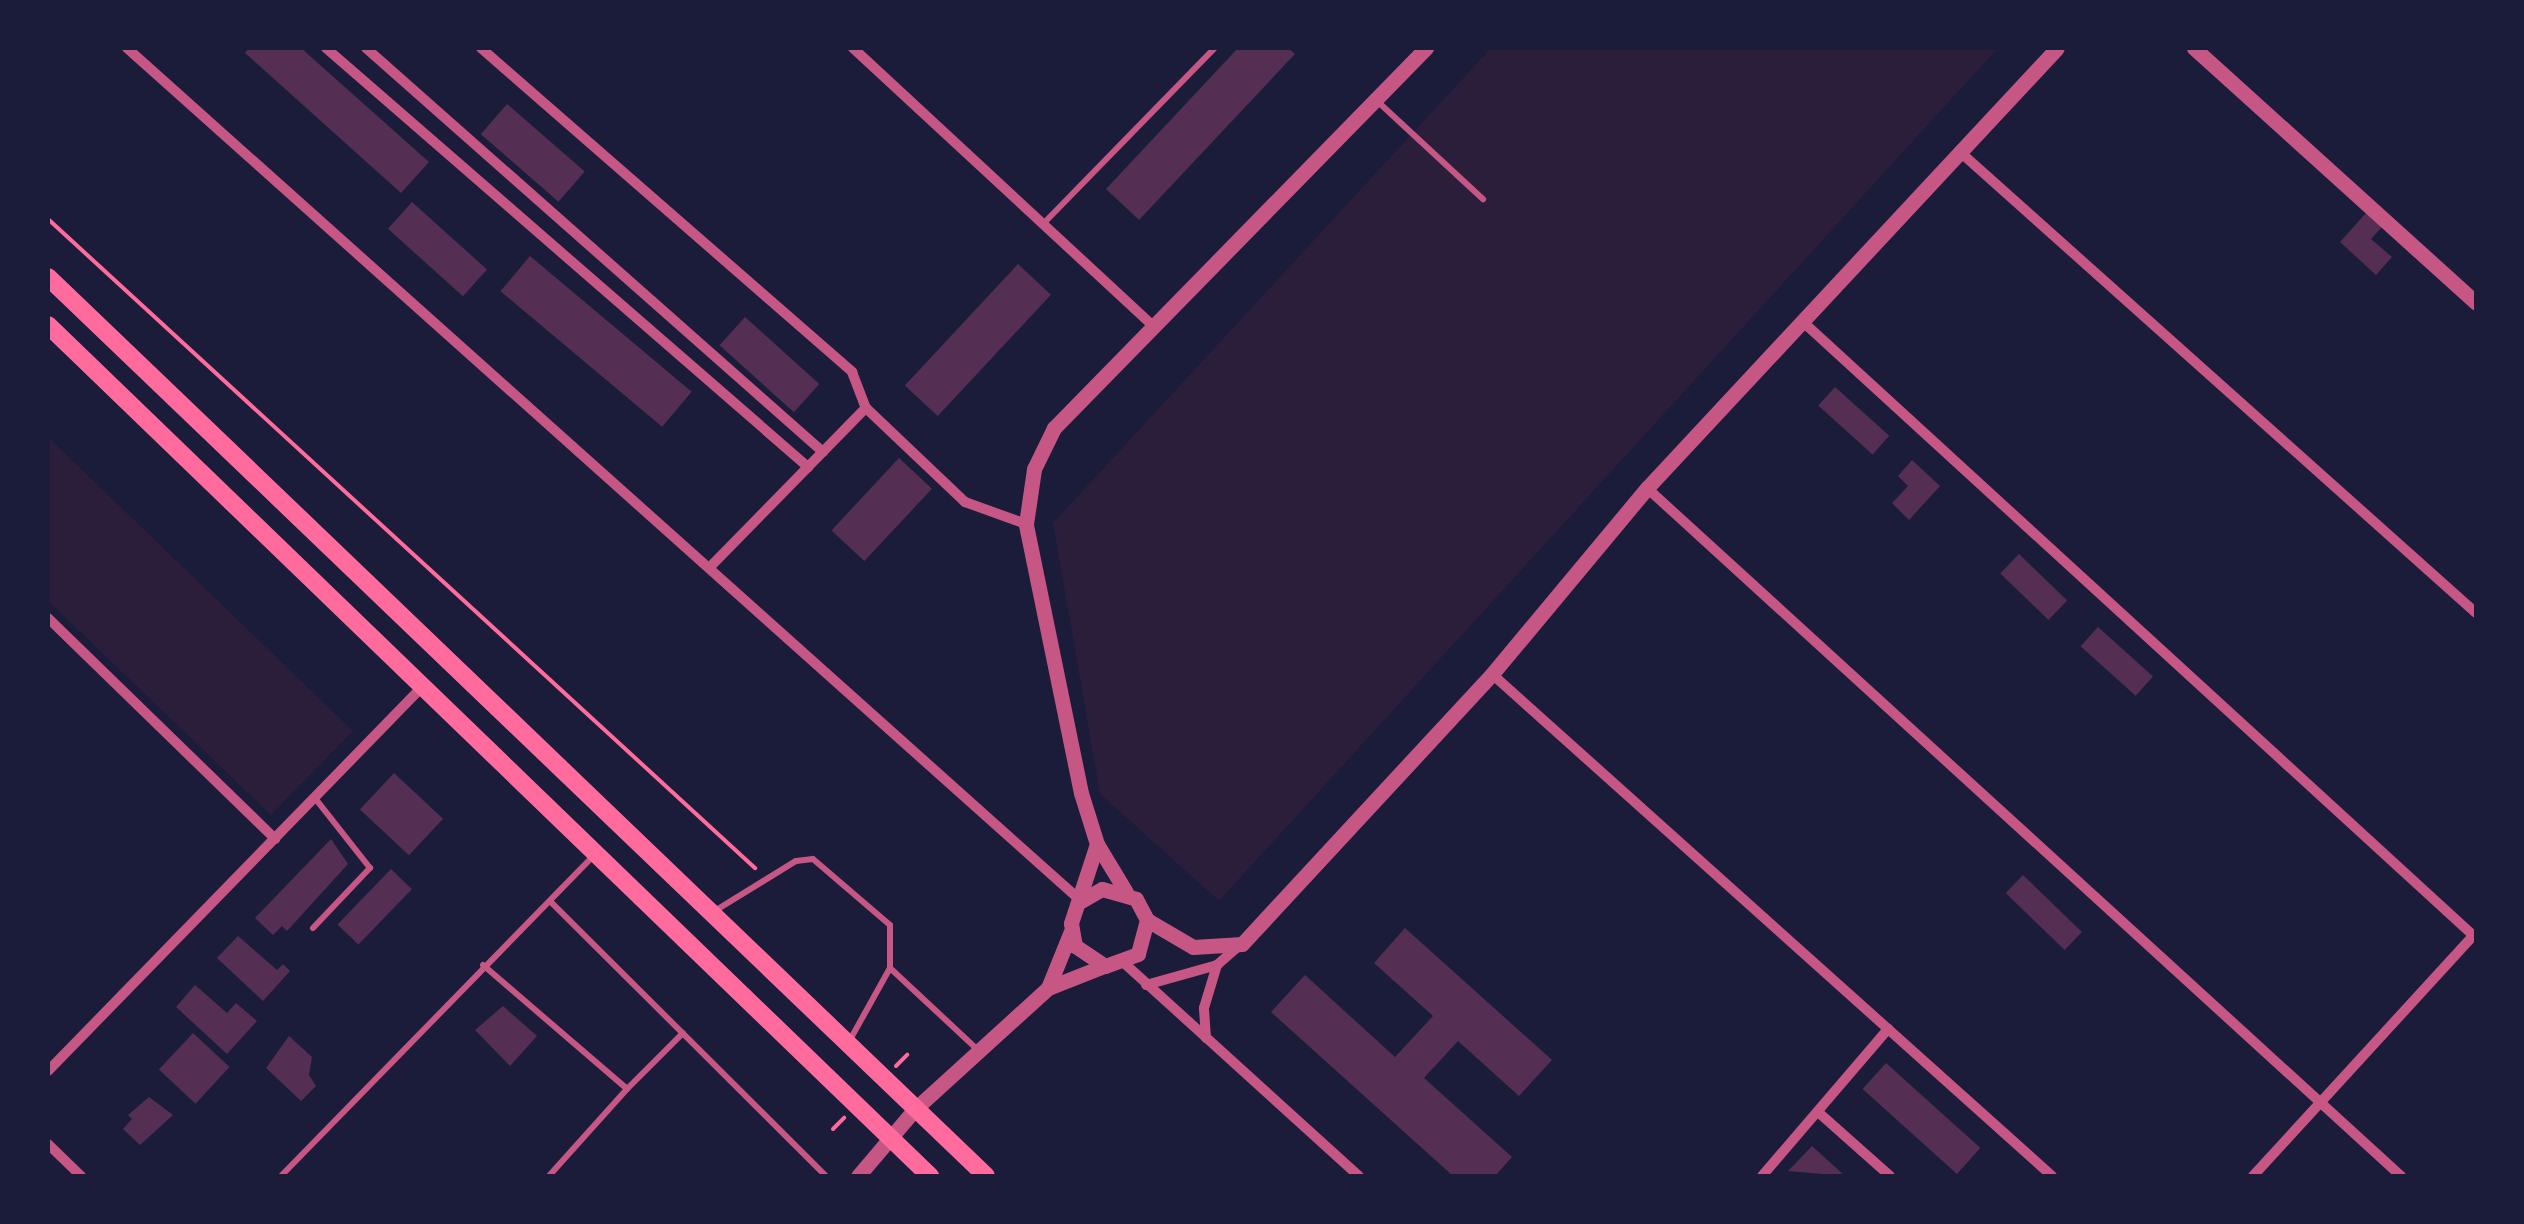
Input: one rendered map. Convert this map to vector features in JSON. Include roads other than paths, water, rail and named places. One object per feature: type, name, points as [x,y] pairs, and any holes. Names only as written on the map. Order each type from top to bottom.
[{"type":"main road","points":[[48,276],[986,1176]]},
{"type":"main road","points":[[48,325],[930,1176]]},
{"type":"street","points":[[127,48],[712,565],[1081,901]]},
{"type":"street","points":[[326,48],[808,468]]},
{"type":"street","points":[[366,48],[823,452]]},
{"type":"street","points":[[481,48],[852,372],[866,408],[965,502],[1026,524]]},
{"type":"street","points":[[855,48],[1152,324]]},
{"type":"street","points":[[1242,944],[1193,946],[1148,920],[1097,844],[1026,524],[1034,469],[1054,428],[1426,48]]},
{"type":"street","points":[[1146,985],[1217,965],[1242,944],[1492,674],[1648,488],[2057,48]]},
{"type":"street","points":[[2194,48],[2476,303]]},
{"type":"street","points":[[1959,150],[2476,613]]},
{"type":"street","points":[[1802,321],[2475,935],[2253,1176]]},
{"type":"street","points":[[712,565],[866,408]]},
{"type":"street","points":[[1648,488],[2402,1176]]},
{"type":"street","points":[[48,618],[275,839]]},
{"type":"street","points":[[1492,674],[2052,1176]]},
{"type":"street","points":[[48,1071],[424,686]]},
{"type":"street","points":[[1048,988],[1071,931],[1097,844]]},
{"type":"street","points":[[1081,901],[1102,889],[1126,892]]},
{"type":"street","points":[[858,1176],[915,1110],[1048,988],[1105,966],[1124,963],[1145,944],[1148,920]]},
{"type":"street","points":[[1071,931],[1083,956],[1105,966]]},
{"type":"street","points":[[1124,963],[1359,1176]]},
{"type":"street","points":[[1206,1038],[1204,1008],[1217,965]]},
{"type":"street","points":[[1762,1176],[1888,1029]]},
{"type":"street","points":[[1818,1112],[1890,1176]]},
{"type":"street","points":[[48,1144],[81,1176]]},
{"type":"lane","points":[[1044,224],[1215,48]]},
{"type":"lane","points":[[1375,99],[1483,199]]},
{"type":"lane","points":[[312,928],[370,868],[315,798]]},
{"type":"lane","points":[[281,1176],[596,853]]},
{"type":"lane","points":[[713,912],[796,861],[827,866],[890,925],[890,968],[847,1046]]},
{"type":"lane","points":[[550,901],[826,1176]]},
{"type":"lane","points":[[483,965],[627,1089]]},
{"type":"lane","points":[[890,968],[979,1051]]},
{"type":"lane","points":[[549,1176],[682,1033]]}]
